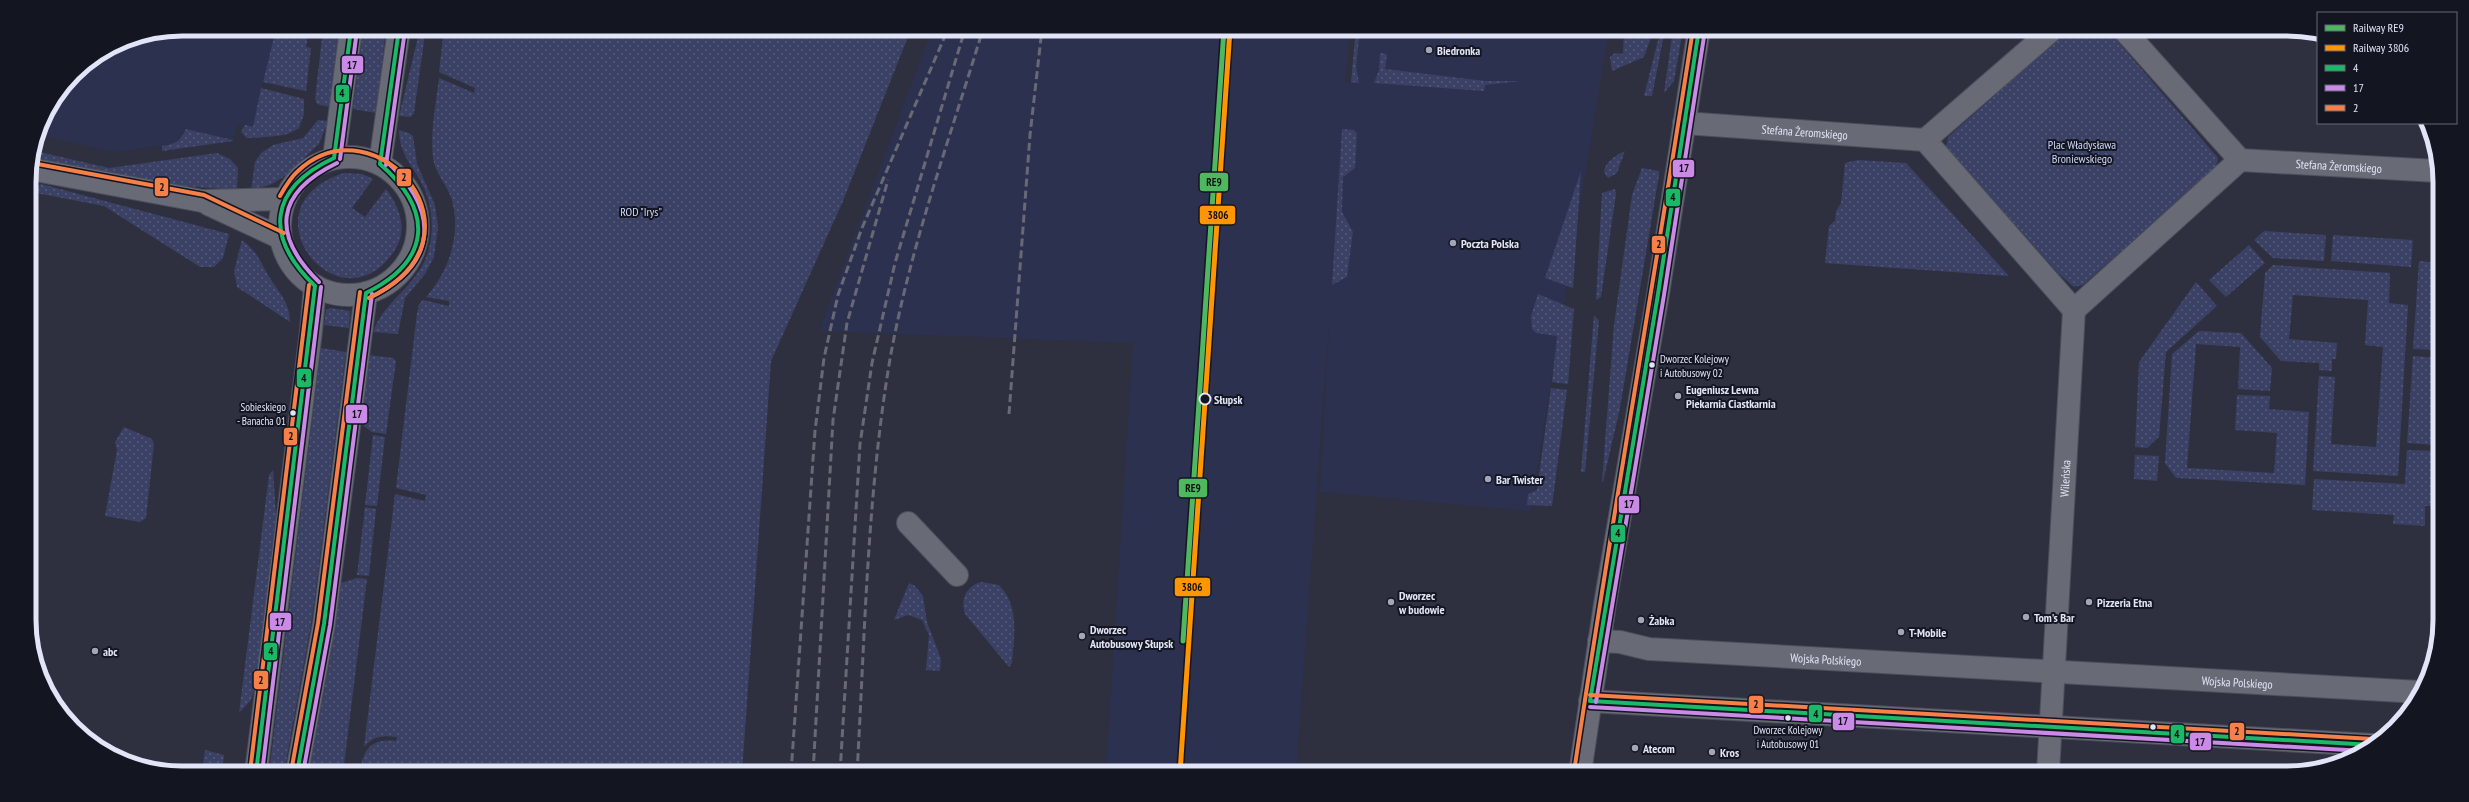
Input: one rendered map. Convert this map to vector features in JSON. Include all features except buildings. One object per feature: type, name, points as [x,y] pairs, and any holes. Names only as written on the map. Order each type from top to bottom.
[{"type":"street","points":[[334,158],[350,36]]},
{"type":"street","points":[[380,164],[398,36]]},
{"type":"street","points":[[1581,766],[1599,641],[1658,294],[1698,36]]},
{"type":"street","points":[[2044,36],[1925,140],[2074,310],[2240,160],[2129,36]]},
{"type":"street","name":"Stefana Żeromskiego","points":[[1684,122],[1925,140]]},
{"type":"street","points":[[350,157],[380,164],[396,175],[407,189],[415,206],[418,224],[417,237],[409,261],[390,282],[366,293],[348,296],[331,293],[315,286],[295,268],[287,257],[281,238],[280,218],[285,199],[293,185],[305,173],[319,164],[334,158],[350,157]]},
{"type":"street","name":"Stefana Żeromskiego","points":[[2240,160],[2433,171]]},
{"type":"street","points":[[36,170],[202,201],[285,199]]},
{"type":"street","points":[[202,201],[281,238]]},
{"type":"street","points":[[257,766],[315,286]]},
{"type":"street","points":[[298,766],[324,624],[366,293]]},
{"type":"street","name":"Wileńska","points":[[2054,671],[2074,310]]},
{"type":"street","points":[[908,523],[957,575]]},
{"type":"street","name":"Wojska Polskiego","points":[[1599,641],[1620,642],[1649,649],[2414,692]]},
{"type":"street","points":[[2048,766],[2054,671]]},
{"type":"street","points":[[1590,701],[2363,744]]},
{"type":"shaded area","points":[[274,36],[253,127],[237,124],[233,140],[186,129],[174,144],[114,152],[44,136],[51,117],[66,93],[93,66],[126,47],[163,37]]},
{"type":"shaded area","points":[[929,36],[1349,36],[1345,82],[1351,82],[1355,36],[1608,36],[1530,511],[1320,492],[1330,310],[1297,766],[1106,766],[1133,343],[819,331]],"holes":[[[1342,130],[1353,130],[1343,177],[1342,212],[1353,232],[1347,277],[1332,285]]]},
{"type":"green space","points":[[274,36],[308,36],[306,47],[311,48],[306,91],[263,82]]},
{"type":"green space","points":[[322,36],[338,36],[329,107],[317,104],[315,99]]},
{"type":"green space","points":[[362,36],[385,36],[376,113],[353,109]]},
{"type":"green space","points":[[418,36],[425,36],[414,113],[411,117],[399,116]]},
{"type":"green space","name":"ROD \"Irys\"","points":[[443,36],[908,36],[843,201],[771,361],[742,766],[361,766],[369,747],[380,742],[396,741],[397,737],[387,736],[375,738],[364,747],[395,494],[425,501],[426,495],[396,488],[417,313],[419,304],[423,300],[449,306],[449,301],[426,297],[442,275],[447,263],[452,250],[455,224],[451,197],[436,168],[433,158],[433,129],[439,78],[474,93],[475,88],[439,72]]},
{"type":"green space","points":[[1355,36],[1359,36],[1356,67],[1359,83],[1351,82]]},
{"type":"green space","points":[[1624,36],[1652,36],[1644,57],[1612,71],[1610,57],[1615,53],[1623,54]]},
{"type":"green space","points":[[1660,36],[1664,36],[1652,96],[1644,96]]},
{"type":"green space","points":[[1672,36],[1682,36],[1674,81],[1664,93]]},
{"type":"green space","name":"Plac Władysława Broniewskiego","points":[[2061,36],[2113,36],[2218,158],[2216,167],[2083,285],[2074,287],[2059,274],[1946,147],[1948,137]]},
{"type":"green space","points":[[1380,53],[1387,54],[1385,69],[1485,81],[1520,81],[1485,85],[1484,91],[1374,83],[1379,70]]},
{"type":"green space","points":[[261,88],[304,99],[304,114],[299,128],[288,134],[267,137],[247,138],[241,132],[245,125],[253,127]]},
{"type":"green space","points":[[318,120],[328,121],[319,144],[285,176],[272,184],[251,190],[255,162],[261,153],[273,145],[303,138]]},
{"type":"green space","points":[[186,129],[233,141],[162,151],[162,146],[177,141]]},
{"type":"green space","points":[[1342,129],[1353,130],[1357,133],[1355,168],[1343,177],[1342,212],[1353,232],[1347,277],[1332,285]]},
{"type":"green space","points":[[399,130],[413,136],[417,164],[435,205],[438,227],[434,257],[425,274],[405,298],[398,334],[373,332],[384,312],[420,270],[428,251],[432,230],[432,219],[428,198],[420,180],[403,151],[399,137]]},
{"type":"green space","points":[[1625,151],[1617,173],[1608,178],[1604,172],[1606,165]]},
{"type":"green space","points":[[39,152],[109,168],[217,153],[230,159],[238,168],[237,190],[184,186],[47,161],[39,156]]},
{"type":"green space","points":[[1858,160],[1906,163],[2009,276],[1825,263],[1829,226],[1835,221],[1836,211],[1841,203],[1845,163]]},
{"type":"green space","points":[[1642,168],[1659,171],[1659,175],[1620,408],[1603,482],[1614,325],[1632,195]]},
{"type":"green space","points":[[1581,171],[1573,288],[1545,278]]},
{"type":"green space","points":[[344,173],[362,174],[373,179],[352,208],[365,217],[386,189],[395,203],[402,225],[400,240],[396,248],[374,271],[350,278],[328,272],[310,256],[299,235],[300,211],[313,190]]},
{"type":"green space","points":[[41,184],[229,234],[223,258],[214,267],[200,267],[104,206],[36,193],[36,188]]},
{"type":"green space","points":[[1615,189],[1616,194],[1601,297],[1596,300],[1602,193]]},
{"type":"green space","points":[[2264,231],[2326,235],[2324,261],[2273,258],[2254,240]]},
{"type":"green space","points":[[2333,235],[2413,240],[2411,267],[2331,261]]},
{"type":"green space","points":[[242,240],[257,256],[285,302],[288,308],[290,322],[237,287],[234,271]]},
{"type":"green space","points":[[2249,245],[2265,263],[2226,297],[2209,280]]},
{"type":"green space","points":[[2419,261],[2433,262],[2433,350],[2413,349]]},
{"type":"green space","points":[[2273,265],[2390,273],[2389,303],[2408,305],[2398,476],[2313,471],[2319,376],[2335,377],[2331,444],[2376,447],[2383,347],[2365,345],[2368,300],[2293,295],[2289,339],[2337,343],[2336,359],[2332,359],[2332,371],[2319,370],[2319,363],[2281,361],[2260,337],[2265,273]]},
{"type":"green space","points":[[2196,282],[2217,306],[2166,352],[2159,437],[2147,448],[2135,447],[2139,362]]},
{"type":"green space","points":[[1538,294],[1574,309],[1568,384],[1552,382],[1557,336],[1536,333],[1532,329],[1531,316]]},
{"type":"green space","points":[[330,308],[350,311],[349,328],[324,325],[326,310]]},
{"type":"green space","points":[[1594,315],[1599,321],[1585,472],[1581,472]]},
{"type":"green space","points":[[2199,331],[2241,333],[2272,368],[2270,391],[2238,389],[2240,347],[2196,344],[2187,468],[2274,473],[2277,433],[2235,430],[2237,395],[2270,396],[2269,409],[2309,412],[2305,485],[2176,478],[2165,463],[2172,354]]},
{"type":"green space","points":[[321,348],[346,352],[312,619],[285,766],[270,766]]},
{"type":"green space","points":[[369,355],[393,358],[396,361],[386,434],[372,432],[361,424]]},
{"type":"green space","points":[[2413,356],[2433,358],[2433,445],[2407,443]]},
{"type":"green space","points":[[1551,388],[1567,390],[1552,506],[1527,505],[1528,494],[1537,490]]},
{"type":"green space","points":[[124,427],[152,439],[154,444],[146,518],[140,522],[105,516],[117,450],[115,442]]},
{"type":"green space","points":[[373,435],[385,437],[377,506],[365,505]]},
{"type":"green space","points":[[2407,450],[2433,451],[2432,506],[2425,506],[2425,526],[2393,524],[2394,515],[2312,510],[2314,479],[2405,484]]},
{"type":"green space","points":[[2135,455],[2159,456],[2157,481],[2134,479]]},
{"type":"green space","points":[[273,470],[276,516],[257,681],[251,700],[239,713],[269,475]]},
{"type":"green space","points":[[365,507],[376,509],[369,576],[357,575]]},
{"type":"green space","points":[[357,578],[367,579],[344,766],[310,766],[331,654],[341,583]]},
{"type":"green space","points":[[981,582],[999,585],[1006,593],[1010,602],[1013,612],[1014,632],[1012,663],[1009,667],[965,614],[963,604],[968,590]]},
{"type":"green space","points":[[909,583],[915,586],[923,596],[927,622],[941,659],[940,671],[926,670],[929,635],[922,620],[908,615],[894,620]]},
{"type":"green space","points":[[205,750],[224,755],[223,766],[203,766]]},
{"type":"railway","points":[[791,766],[815,431],[824,358],[838,295],[862,228],[945,36]]},
{"type":"railway","points":[[840,766],[860,444],[872,363],[895,263],[963,36]]},
{"type":"railway","points":[[857,766],[868,565],[876,462],[890,359],[908,276],[981,36]]},
{"type":"railway","points":[[1009,414],[1030,135],[1041,36]]},
{"type":"railway","points":[[813,766],[833,420],[847,323],[888,180]]},
{"type":"rail line","name":"RE9","points":[[1183,641],[1224,36]]},
{"type":"rail line","name":"3806","points":[[1180,766],[1230,36]]},
{"type":"transit line","name":"4","points":[[334,158],[350,36]]},
{"type":"transit line","name":"17","points":[[340,159],[356,36]]},
{"type":"transit line","name":"4","points":[[380,164],[398,36]]},
{"type":"transit line","name":"17","points":[[386,165],[404,36]]},
{"type":"transit line","name":"2","points":[[1575,766],[1692,36]]},
{"type":"transit line","name":"4","points":[[1590,701],[1658,294],[1698,36]]},
{"type":"transit line","name":"17","points":[[1596,702],[1664,295],[1704,36]]},
{"type":"transit line","name":"2","points":[[280,196],[290,180],[298,171],[329,153],[360,151],[388,163],[411,184],[423,212],[423,242],[406,272],[369,298]]},
{"type":"transit line","name":"4","points":[[315,286],[298,268],[287,250],[281,232],[281,215],[286,199],[296,184],[312,170],[334,158]]},
{"type":"transit line","name":"17","points":[[369,298],[392,284],[409,269],[420,253],[424,235],[423,216],[416,197],[403,178],[384,159]]},
{"type":"transit line","name":"17","points":[[319,282],[303,265],[293,248],[287,232],[287,216],[291,201],[301,188],[316,175],[337,163]]},
{"type":"transit line","name":"2","points":[[37,164],[204,195],[284,233]]},
{"type":"transit line","name":"4","points":[[366,293],[388,280],[404,266],[414,250],[418,234],[417,217],[410,199],[398,182],[380,164]]},
{"type":"transit line","name":"2","points":[[251,766],[309,285]]},
{"type":"transit line","name":"4","points":[[257,766],[315,286]]},
{"type":"transit line","name":"17","points":[[263,766],[321,287]]},
{"type":"transit line","name":"2","points":[[292,766],[318,623],[360,292]]},
{"type":"transit line","name":"4","points":[[298,766],[324,624],[366,293]]},
{"type":"transit line","name":"17","points":[[304,766],[330,625],[372,294]]},
{"type":"transit line","name":"2","points":[[1590,695],[2371,739]]},
{"type":"transit line","name":"4","points":[[1590,701],[2363,744]]},
{"type":"transit line","name":"17","points":[[1590,707],[2353,750]]},
{"type":"place","name":"Biedronka","points":[[1429,50]]},
{"type":"place","name":"Poczta Polska","points":[[1453,243]]},
{"type":"place","name":"Dworzec Kolejowy i Autobusowy 02","points":[[1652,365]]},
{"type":"place","name":"Eugeniusz Lewna Piekarnia Ciastkarnia","points":[[1678,396]]},
{"type":"place","name":"Słupsk","points":[[1205,399]]},
{"type":"place","name":"Sobieskiego - Banacha 01","points":[[293,413]]},
{"type":"place","name":"Bar Twister","points":[[1488,479]]},
{"type":"place","name":"Dworzec w budowie","points":[[1391,602]]},
{"type":"place","name":"Pizzeria Etna","points":[[2089,602]]},
{"type":"place","name":"Tom's Bar","points":[[2026,617]]},
{"type":"place","name":"Żabka","points":[[1641,620]]},
{"type":"place","name":"T-Mobile","points":[[1901,632]]},
{"type":"place","name":"Dworzec Autobusowy Słupsk","points":[[1082,636]]},
{"type":"place","name":"abc","points":[[95,651]]},
{"type":"place","name":"Dworzec Kolejowy i Autobusowy 01","points":[[1788,718]]},
{"type":"place","name":"Atecom","points":[[1635,748]]},
{"type":"place","name":"Kros","points":[[1712,752]]}]
